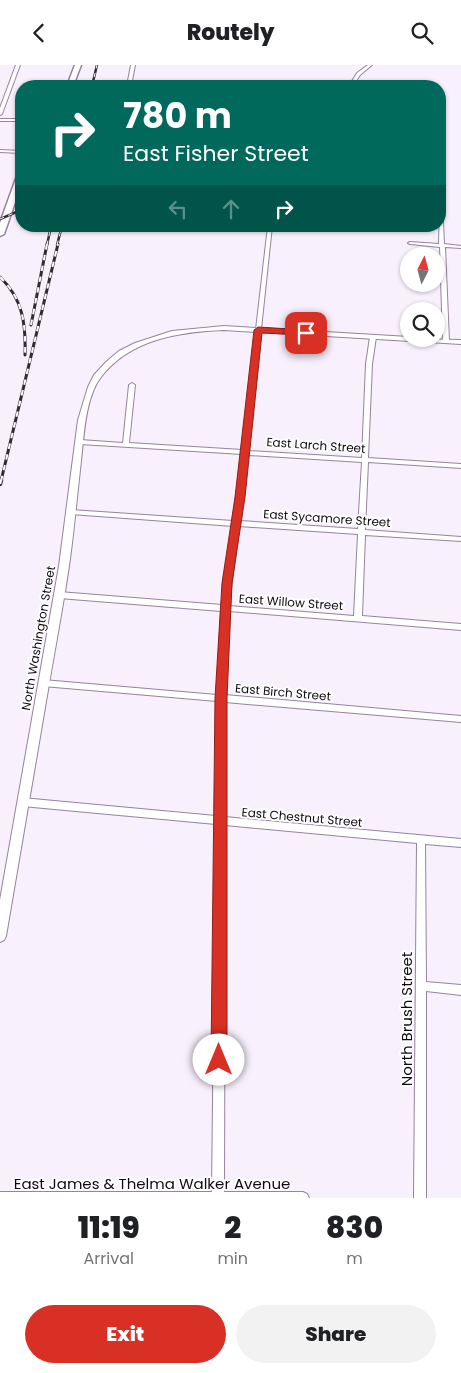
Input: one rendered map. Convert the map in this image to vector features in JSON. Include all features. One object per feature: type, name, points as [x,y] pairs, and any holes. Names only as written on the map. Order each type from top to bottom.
[{"type":"main road","points":[[72,80],[78,65]]},
{"type":"main road","points":[[0,234],[15,192]]},
{"type":"street","points":[[0,114],[18,65]]},
{"type":"street","points":[[130,80],[133,65]]},
{"type":"street","points":[[354,80],[370,65]]},
{"type":"street","points":[[0,120],[15,121]]},
{"type":"street","points":[[0,152],[15,152]]},
{"type":"street","points":[[218,1197],[221,698],[225,608],[269,232]]},
{"type":"street","points":[[441,232],[446,341]]},
{"type":"street","points":[[410,243],[461,247]]},
{"type":"street","name":"North Washington Street","points":[[0,936],[59,595],[87,401],[96,378],[109,364],[142,343],[177,332],[224,328],[461,342]]},
{"type":"street","points":[[358,618],[364,531],[369,370],[372,337]]},
{"type":"street","points":[[126,443],[132,385]]},
{"type":"street","name":"East Larch Street","points":[[80,442],[126,443],[461,466]]},
{"type":"street","name":"East Sycamore Street","points":[[71,512],[461,539]]},
{"type":"street","name":"East Willow Street","points":[[59,595],[461,627]]},
{"type":"street","name":"East Birch Street","points":[[43,683],[461,719]]},
{"type":"street","name":"East Chestnut Street","points":[[22,802],[461,843]]},
{"type":"street","name":"North Brush Street","points":[[420,1198],[421,839]]},
{"type":"street","points":[[421,986],[461,990]]},
{"type":"street","name":"East James & Thelma Walker Avenue","points":[[0,1198],[303,1198]]},
{"type":"railway","points":[[93,80],[97,65]]},
{"type":"railway","points":[[0,219],[15,213]]},
{"type":"railway","points":[[47,245],[50,232]]},
{"type":"railway","points":[[57,245],[60,232]]},
{"type":"railway","points":[[31,325],[47,244]]},
{"type":"railway","points":[[1,481],[58,244]]},
{"type":"railway","points":[[0,277],[14,294],[22,313],[25,333],[25,355]]},
{"type":"railway","points":[[0,484],[1,480]]},
{"type":"route","points":[[219,1060],[221,698],[227,583],[240,497],[258,330],[306,333]]}]
